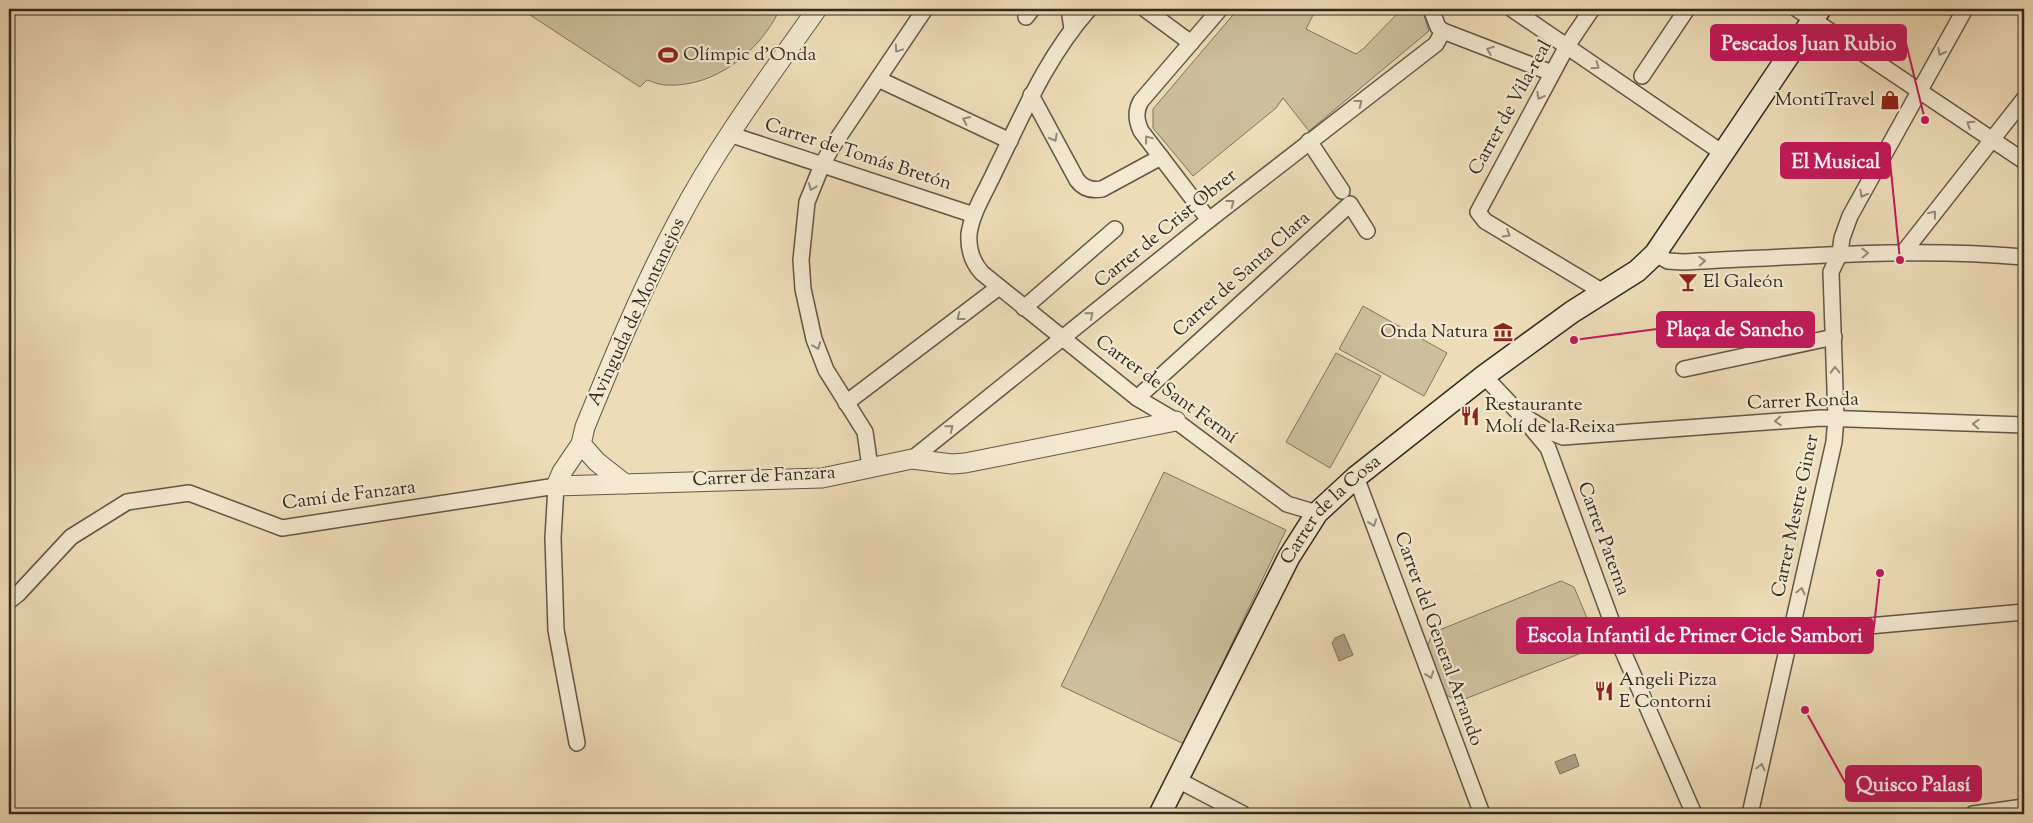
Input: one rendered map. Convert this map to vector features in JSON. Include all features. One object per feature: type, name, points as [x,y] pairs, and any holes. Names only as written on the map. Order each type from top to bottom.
[{"type":"main road","name":"Carrer de la Cosa","points":[[1160,814],[1289,557],[1317,513],[1356,477],[1484,376],[1572,312],[1637,271],[1655,254],[1724,154],[1810,12]]},
{"type":"street","name":"Avinguda de Montanejos","points":[[577,743],[556,630],[553,538],[556,486],[562,472],[581,444],[584,426],[631,315],[679,218],[730,134],[817,9]]},
{"type":"street","points":[[870,467],[864,432],[826,370],[817,346],[803,289],[801,260],[807,202],[822,165],[832,147],[925,9]]},
{"type":"street","points":[[1069,9],[1072,29]]},
{"type":"street","name":"Carrer de Sant Fermí","points":[[1090,9],[1072,29],[1054,54],[1032,95],[974,215],[969,233],[970,253],[982,273],[1137,398],[1176,421],[1287,504],[1317,513]]},
{"type":"street","points":[[1145,9],[1191,43]]},
{"type":"street","points":[[1209,220],[1141,131],[1136,118],[1141,100],[1220,9]]},
{"type":"street","points":[[1431,9],[1438,27],[1443,31],[1552,74]]},
{"type":"street","points":[[1512,9],[1724,154]]},
{"type":"street","name":"Carrer de Vila-real","points":[[1592,9],[1567,46],[1482,201],[1478,212],[1485,221],[1603,292]]},
{"type":"street","points":[[1642,76],[1687,9]]},
{"type":"street","name":"Carrer Mestre Giner","points":[[1750,814],[1834,442],[1836,418],[1831,272],[1840,254],[1842,238],[1848,221],[1965,9]]},
{"type":"street","points":[[1810,12],[1920,91],[2024,161]]},
{"type":"street","name":"Carrer de Crist Obrer","points":[[912,459],[1209,220],[1436,44],[1443,31]]},
{"type":"street","points":[[878,79],[1010,141]]},
{"type":"street","points":[[1032,95],[1077,180],[1083,187],[1091,190],[1102,189],[1161,157]]},
{"type":"street","points":[[1903,253],[2024,99]]},
{"type":"street","name":"Carrer de Tomás Bretón","points":[[730,134],[974,215]]},
{"type":"street","points":[[1310,141],[1342,191]]},
{"type":"street","name":"Carrer de Santa Clara","points":[[1137,398],[1350,204],[1367,231]]},
{"type":"street","points":[[1024,308],[1115,229]]},
{"type":"street","points":[[1655,254],[1668,261],[1683,262],[1840,254],[1984,253],[2024,256]]},
{"type":"street","points":[[846,403],[999,287]]},
{"type":"street","points":[[1684,369],[1834,337]]},
{"type":"street","name":"Carrer Paterna","points":[[1484,376],[1542,439],[1553,458],[1621,647],[1694,814]]},
{"type":"street","name":"Carrer Ronda","points":[[1520,413],[1563,437],[1821,418],[2024,426]]},
{"type":"street","name":"Carrer de Fanzara","points":[[556,486],[822,478],[912,459],[952,464],[965,463],[1176,421]]},
{"type":"street","name":"Carrer Ronda","points":[[1553,458],[1563,448],[1583,436]]},
{"type":"street","points":[[581,444],[597,462],[626,484]]},
{"type":"street","points":[[581,444],[594,485]]},
{"type":"street","name":"Carrer del General Arrando","points":[[1356,477],[1482,814]]},
{"type":"street","name":"Camí de Fanzara","points":[[9,601],[18,594],[71,537],[127,502],[189,493],[282,528],[556,486]]},
{"type":"street","points":[[1791,633],[2024,612]]},
{"type":"street","points":[[1178,780],[1243,814]]},
{"type":"street","points":[[1973,814],[2024,807]]},
{"type":"shaded area","name":"Olímpic d'Onda","points":[[521,9],[780,9],[761,39],[734,64],[718,73],[702,80],[684,84],[664,85],[647,80],[640,87]]},
{"type":"shaded area","points":[[1238,9],[1316,9],[1306,29],[1356,54],[1398,13],[1397,9],[1422,9],[1429,31],[1309,131],[1283,98],[1276,108],[1193,176],[1153,128],[1153,109]]},
{"type":"shaded area","points":[[1363,306],[1447,353],[1424,396],[1339,349]]},
{"type":"shaded area","points":[[1336,353],[1381,376],[1330,468],[1286,442]]},
{"type":"shaded area","points":[[1164,472],[1286,530],[1184,744],[1061,686]]},
{"type":"shaded area","points":[[1561,581],[1574,587],[1595,637],[1589,650],[1460,701],[1443,694],[1426,651],[1432,633]]},
{"type":"shaded area","points":[[1344,634],[1353,655],[1339,661],[1332,643],[1335,638]]},
{"type":"shaded area","points":[[1575,754],[1579,766],[1560,774],[1555,762]]},
{"type":"place","name":"Olímpic d'Onda","points":[[668,55]]},
{"type":"place","name":"MontiTravel","points":[[1890,100]]},
{"type":"place","name":"Pescados Juan Rubio","points":[[1925,120]]},
{"type":"place","name":"El Musical","points":[[1900,260]]},
{"type":"place","name":"El Galeón","points":[[1688,282]]},
{"type":"place","name":"Onda Natura","points":[[1503,332]]},
{"type":"place","name":"Plaça de Sancho","points":[[1574,340]]},
{"type":"place","name":"Restaurante Molí de la Reixa","points":[[1470,416]]},
{"type":"place","name":"Escola Infantil de Primer Cicle Sambori","points":[[1880,573]]},
{"type":"place","name":"Angeli Pizza E Contorni","points":[[1604,691]]},
{"type":"place","name":"Quisco Palasí","points":[[1805,710]]}]
